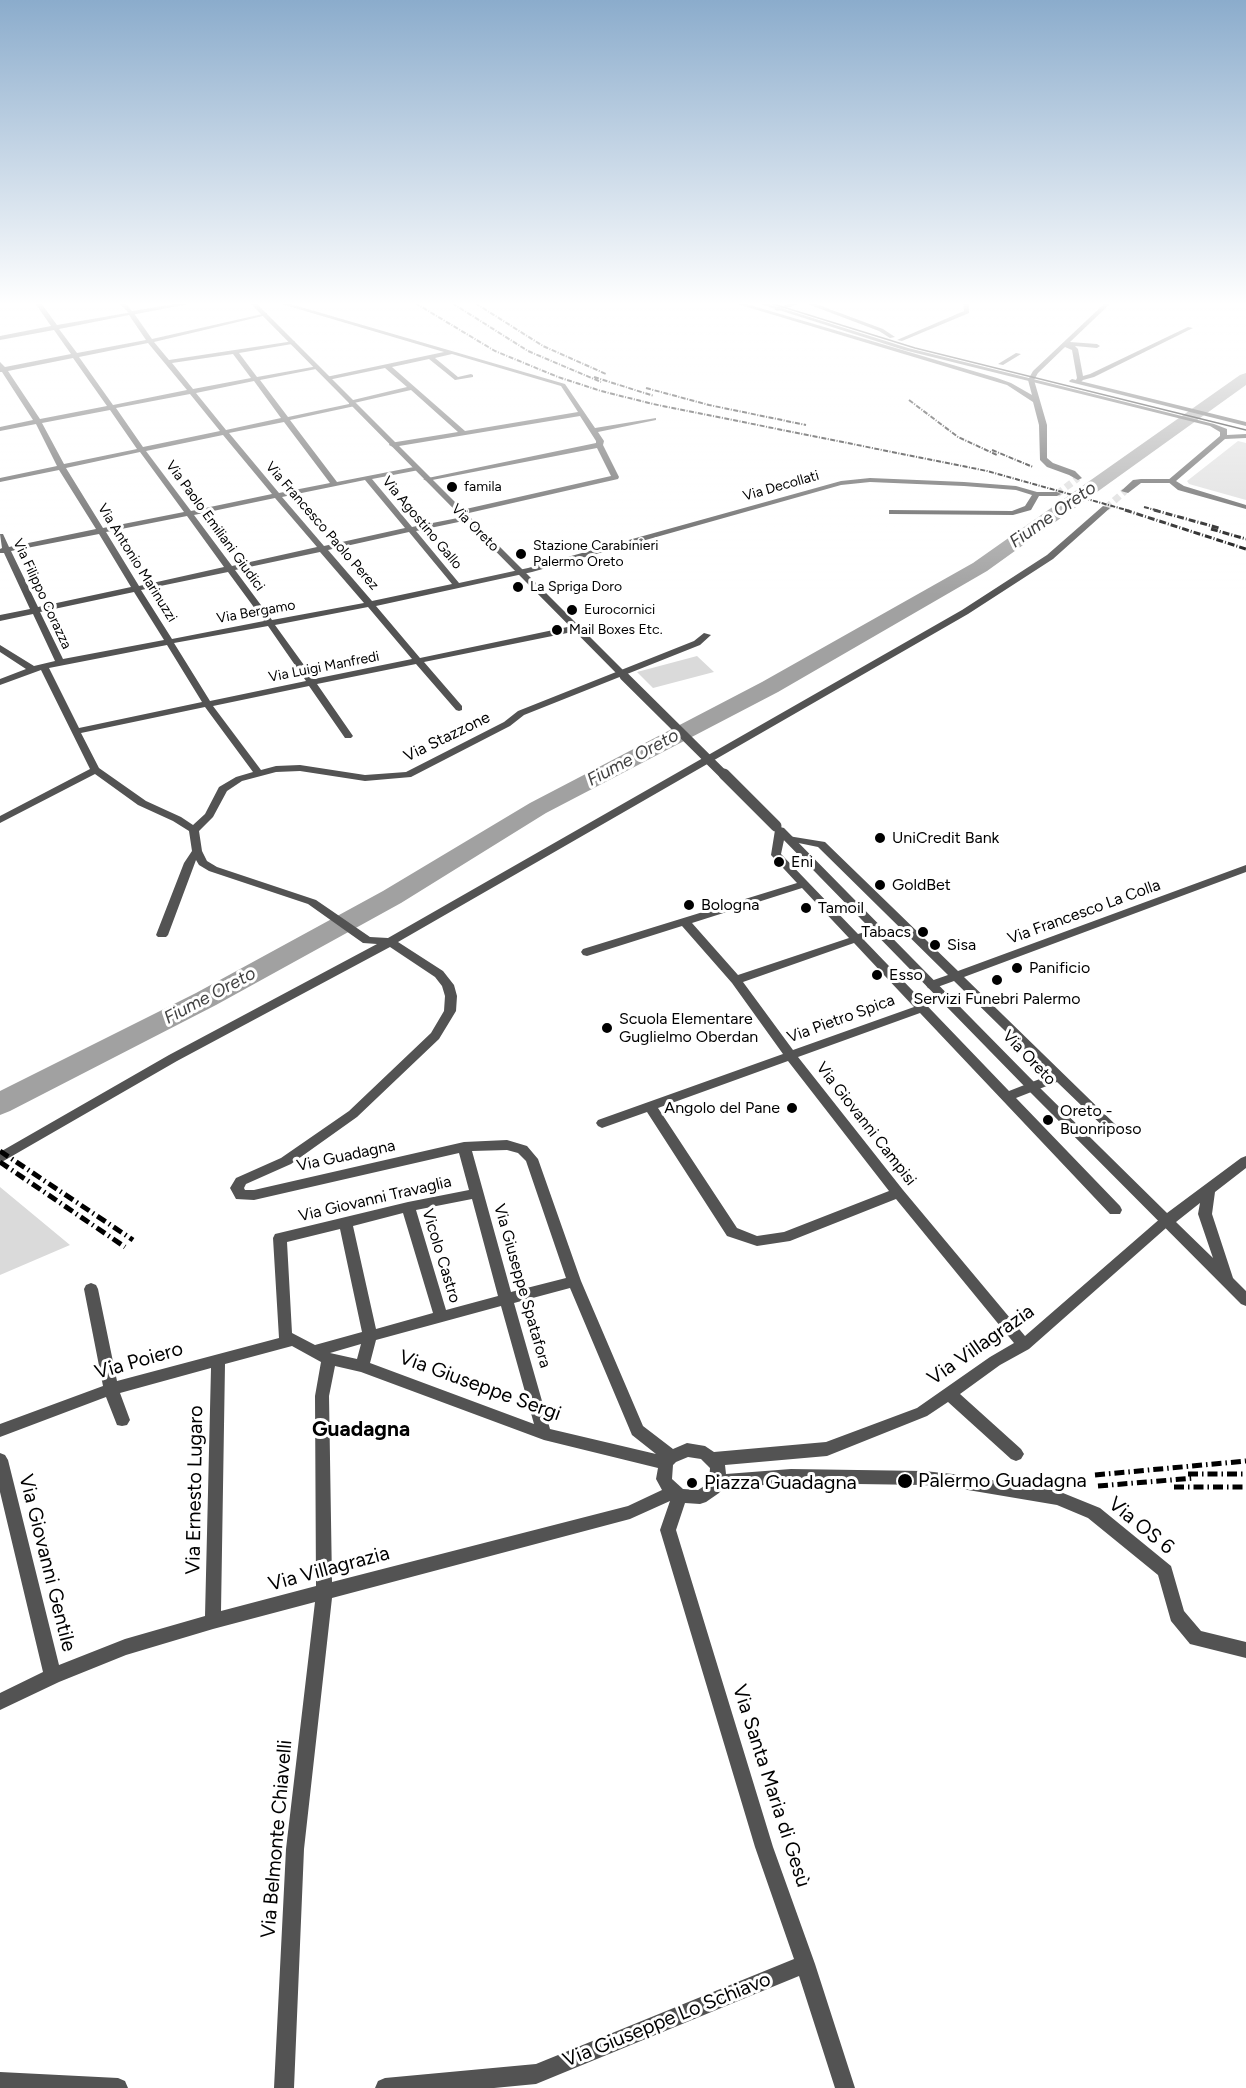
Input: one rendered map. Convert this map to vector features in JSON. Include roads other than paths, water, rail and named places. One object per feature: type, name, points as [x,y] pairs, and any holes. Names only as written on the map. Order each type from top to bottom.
[{"type":"street","name":"Via Antonio Marinuzzi","points":[[23,400],[208,705],[258,773]]},
{"type":"street","name":"Via Paolo Emiliani Giudici","points":[[107,400],[270,623],[348,736]]},
{"type":"street","points":[[0,429],[150,400]]},
{"type":"street","name":"Via Francesco Paolo Perez","points":[[200,400],[277,496],[459,708]]},
{"type":"street","points":[[270,400],[334,484]]},
{"type":"street","name":"Via Oreto","points":[[350,400],[781,832],[1032,1088],[1246,1299]]},
{"type":"street","points":[[0,480],[362,400]]},
{"type":"street","points":[[426,400],[462,432]]},
{"type":"street","points":[[0,618],[411,530],[615,477],[599,445],[600,441],[574,400]]},
{"type":"street","points":[[1115,400],[1212,425],[1224,431],[1223,437]]},
{"type":"street","points":[[1157,400],[1246,424]]},
{"type":"street","points":[[1038,402],[1043,425],[1044,461],[1078,478]]},
{"type":"street","points":[[393,445],[583,413]]},
{"type":"street","points":[[593,431],[654,419]]},
{"type":"street","points":[[1125,491],[1141,481],[1171,481],[1223,437],[1246,436]]},
{"type":"street","points":[[427,479],[599,445]]},
{"type":"street","points":[[4,550],[416,468]]},
{"type":"street","name":"Via Agostino Gallo","points":[[367,478],[457,585]]},
{"type":"street","name":"Via Decollati","points":[[519,572],[855,481],[974,485],[1016,488],[1036,494],[1057,494]]},
{"type":"street","points":[[1171,481],[1176,486],[1246,507]]},
{"type":"street","points":[[892,512],[1013,513],[1028,508],[1036,494]]},
{"type":"street","points":[[0,1158],[174,1058],[390,942],[1024,576],[1069,543],[1106,508]]},
{"type":"street","name":"Via Filippo Corazza","points":[[0,536],[4,550],[60,662]]},
{"type":"street","name":"Via Bergamo","points":[[0,682],[33,669],[60,662],[372,604],[519,572]]},
{"type":"street","name":"Via Luigi Manfredi","points":[[76,731],[577,628]]},
{"type":"street","name":"Via Stazzone","points":[[194,830],[209,815],[223,789],[238,779],[258,773],[300,768],[365,778],[408,775],[507,724],[521,713],[697,643],[707,635]]},
{"type":"street","points":[[0,648],[33,669]]},
{"type":"street","points":[[44,666],[95,770],[142,803],[177,819],[194,830],[197,851],[189,863],[162,935]]},
{"type":"street","points":[[0,820],[95,770]]},
{"type":"street","points":[[781,832],[776,855],[1115,1210]]},
{"type":"street","name":"Via Oreto","points":[[781,832],[820,844],[1116,1132]]},
{"type":"street","name":"Via Guadagna","points":[[197,851],[203,863],[213,870],[312,902],[367,940],[390,942],[439,974],[448,985],[451,996],[450,1011],[435,1036],[353,1114],[286,1161],[241,1181],[237,1188],[241,1195],[254,1195],[464,1147],[507,1145],[522,1149],[532,1159],[574,1281],[637,1430],[668,1460]]},
{"type":"street","name":"Via Francesco La Colla","points":[[932,985],[1245,869]]},
{"type":"street","points":[[587,952],[804,884]]},
{"type":"street","name":"Via Giovanni Campisi","points":[[685,922],[736,980],[790,1054],[898,1193],[1024,1345]]},
{"type":"street","points":[[736,980],[879,931]]},
{"type":"street","name":"Via Pietro Spica","points":[[602,1123],[922,1008]]},
{"type":"street","points":[[1007,1097],[1058,1077]]},
{"type":"street","points":[[650,1106],[732,1232],[757,1241],[785,1237],[898,1193]]},
{"type":"street","name":"Via Giuseppe Spatafora","points":[[464,1147],[544,1434]]},
{"type":"street","name":"Via Villagrazia","points":[[712,1459],[827,1449],[922,1412],[1024,1345],[1167,1221],[1246,1161]]},
{"type":"street","points":[[1208,1192],[1205,1214],[1227,1280]]},
{"type":"street","name":"Via Giovanni Travaglia","points":[[289,1338],[280,1238],[477,1193]]},
{"type":"street","name":"Vicolo Castro","points":[[408,1207],[441,1316]]},
{"type":"street","points":[[345,1222],[370,1336],[362,1366]]},
{"type":"street","points":[[314,1351],[574,1281]]},
{"type":"street","points":[[91,1289],[111,1389],[122,1420]]},
{"type":"street","name":"Via Giuseppe Sergi","points":[[289,1338],[329,1359],[362,1366],[544,1434],[668,1460]]},
{"type":"street","name":"Via Poiero","points":[[0,1431],[111,1389],[289,1338]]},
{"type":"street","name":"Via Belmonte Chiavelli","points":[[284,2088],[295,1848],[324,1593],[322,1396],[329,1359]]},
{"type":"street","name":"Via Ernesto Lugaro","points":[[213,1621],[218,1360]]},
{"type":"street","points":[[949,1393],[1016,1454]]},
{"type":"street","points":[[687,1450],[705,1453],[712,1459],[718,1466],[718,1481],[714,1488],[700,1497],[677,1494],[664,1479],[668,1460],[687,1450]]},
{"type":"street","name":"Via Giovanni Gentile","points":[[0,1460],[53,1676]]},
{"type":"street","name":"Via OS 6","points":[[718,1481],[791,1476],[924,1478],[1058,1498],[1094,1513],[1165,1571],[1177,1615],[1196,1638],[1246,1650]]},
{"type":"street","name":"Via Villagrazia","points":[[0,1702],[53,1676],[125,1647],[213,1621],[630,1512],[677,1494]]},
{"type":"street","name":"Via Santa Maria di Gesù","points":[[677,1494],[668,1530],[764,1847],[806,1964],[845,2088]]},
{"type":"street","name":"Via Giuseppe Lo Schiavo","points":[[385,2088],[536,2074],[806,1964]]},
{"type":"street","points":[[0,2082],[118,2088]]},
{"type":"waterway","name":"Fiume Oreto","points":[[0,1104],[206,999],[392,897],[538,808],[770,687],[907,610],[980,567],[1214,400]]},
{"type":"tunnel","points":[[1057,494],[1078,478]]},
{"type":"tunnel","points":[[1106,508],[1125,491]]},
{"type":"tram line","points":[[1127,400],[1246,430]]},
{"type":"railway","points":[[639,400],[987,471],[1130,511]]},
{"type":"railway","points":[[692,400],[806,425]]},
{"type":"railway","points":[[910,400],[958,437],[997,455]]},
{"type":"railway","points":[[992,450],[1033,467]]},
{"type":"railway","points":[[1144,507],[1159,511]]},
{"type":"railway","points":[[1125,510],[1246,549]]},
{"type":"railway","points":[[1154,510],[1219,528]]},
{"type":"railway","points":[[1211,529],[1246,539]]},
{"type":"railway","points":[[0,1151],[133,1240]]},
{"type":"railway","points":[[0,1162],[125,1247]]},
{"type":"railway","points":[[1095,1475],[1246,1461]]},
{"type":"railway","points":[[1188,1474],[1246,1474]]},
{"type":"railway","points":[[1098,1486],[1195,1478]]},
{"type":"railway","points":[[1174,1487],[1246,1487]]},
{"type":"place","name":"famila","points":[[452,487]]},
{"type":"place","name":"Stazione Carabinieri Palermo Oreto","points":[[521,554]]},
{"type":"place","name":"La Spriga Doro","points":[[518,587]]},
{"type":"place","name":"Eurocornici","points":[[572,610]]},
{"type":"place","name":"Mail Boxes Etc.","points":[[557,630]]},
{"type":"place","name":"UniCredit Bank","points":[[880,838]]},
{"type":"place","name":"Eni","points":[[779,862]]},
{"type":"place","name":"GoldBet","points":[[880,885]]},
{"type":"place","name":"Bologna","points":[[689,905]]},
{"type":"place","name":"Tamoil","points":[[806,908]]},
{"type":"place","name":"Tabacs","points":[[923,932]]},
{"type":"place","name":"Sisa","points":[[935,945]]},
{"type":"place","name":"Panificio","points":[[1017,968]]},
{"type":"place","name":"Esso","points":[[877,975]]},
{"type":"place","name":"Servizi Funebri Palermo","points":[[997,980]]},
{"type":"place","name":"Scuola Elementare Guglielmo Oberdan","points":[[607,1028]]},
{"type":"place","name":"Angolo del Pane","points":[[792,1108]]},
{"type":"place","name":"Oreto - Buonriposo","points":[[1048,1120]]},
{"type":"place","name":"Palermo Guadagna","points":[[905,1481]]},
{"type":"place","name":"Piazza Guadagna","points":[[692,1483]]},
{"type":"district","name":"Guadagna","points":[[361,1430]]}]
